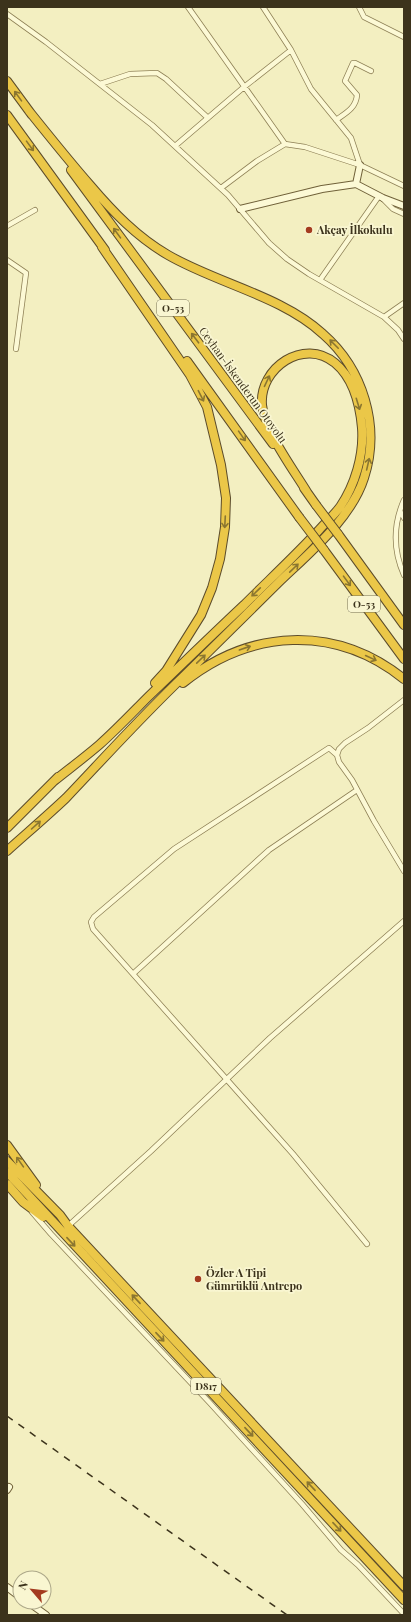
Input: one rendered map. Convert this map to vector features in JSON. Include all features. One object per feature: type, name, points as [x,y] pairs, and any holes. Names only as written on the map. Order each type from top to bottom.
[{"type":"highway","name":"Ceyhan-İskenderun Otoyolu","points":[[7,81],[118,235],[245,405],[404,625]]},
{"type":"highway","points":[[7,851],[64,800],[134,726],[345,515],[356,498],[364,478],[370,455],[371,432],[368,409],[362,389],[352,366],[337,347],[322,332],[279,305],[185,265],[140,236],[119,218],[29,112]]},
{"type":"highway","name":"O-53","points":[[7,115],[102,247],[229,417],[299,517],[404,659]]},
{"type":"highway","points":[[7,828],[143,696],[166,671],[201,615],[212,588],[220,559],[225,527],[226,498],[221,465],[207,407],[190,375],[102,247]]},
{"type":"highway","points":[[54,781],[99,745],[306,544],[339,508],[356,475],[361,453],[362,430],[359,409],[348,379],[341,368],[329,359],[312,354],[290,357],[280,362],[272,370],[262,393],[262,406],[266,422],[307,492]]},
{"type":"highway","points":[[134,726],[174,690],[211,663],[250,646],[271,642],[310,640],[348,648],[371,657],[389,667],[404,679]]},
{"type":"highway","points":[[7,1145],[60,1215]]},
{"type":"highway","name":"D817","points":[[7,1161],[60,1215],[65,1229],[404,1600]]},
{"type":"highway","name":"D817","points":[[7,1172],[65,1229],[404,1586]]},
{"type":"highway","points":[[7,1184],[23,1202],[65,1229]]},
{"type":"street","points":[[188,7],[285,144]]},
{"type":"street","points":[[263,7],[291,50],[311,89],[351,138],[360,165],[356,184]]},
{"type":"street","points":[[359,7],[364,16],[404,37]]},
{"type":"street","points":[[7,14],[46,42],[152,125],[221,188],[270,243],[287,259],[309,274],[384,317],[398,330],[404,339]]},
{"type":"street","points":[[175,146],[244,87],[291,50]]},
{"type":"street","points":[[336,120],[349,112],[356,102],[357,95],[345,81],[353,63],[370,71]]},
{"type":"street","points":[[100,84],[130,74],[157,73],[166,79],[208,118]]},
{"type":"street","points":[[221,188],[257,161],[285,144],[305,147],[360,165],[404,186]]},
{"type":"street","points":[[240,209],[322,189],[356,184],[381,197],[404,206]]},
{"type":"street","points":[[381,197],[393,209],[404,214]]},
{"type":"street","points":[[320,280],[381,197]]},
{"type":"street","points":[[7,226],[35,210]]},
{"type":"street","points":[[7,260],[26,273],[16,349]]},
{"type":"street","points":[[384,317],[404,303]]},
{"type":"street","points":[[404,500],[395,534],[396,554],[404,575]]},
{"type":"street","points":[[400,511],[404,518]]},
{"type":"street","points":[[337,755],[345,743],[368,728],[404,700]]},
{"type":"street","points":[[367,1244],[293,1154],[226,1080],[134,973],[92,929],[91,922],[94,917],[174,849],[329,748],[337,755],[339,762],[404,871]]},
{"type":"street","points":[[134,973],[269,850],[357,790]]},
{"type":"street","points":[[65,1229],[151,1151],[270,1038],[404,921]]},
{"type":"street","points":[[23,1202],[51,1234],[219,1413],[302,1504],[341,1550],[358,1565],[404,1614]]},
{"type":"street","points":[[358,1565],[375,1555]]},
{"type":"railway","points":[[7,1416],[287,1615]]},
{"type":"place","name":"Akçay İlkokulu","points":[[309,230]]},
{"type":"place","name":"Özler A Tipi Gümrüklü Antrepo","points":[[198,1279]]}]
